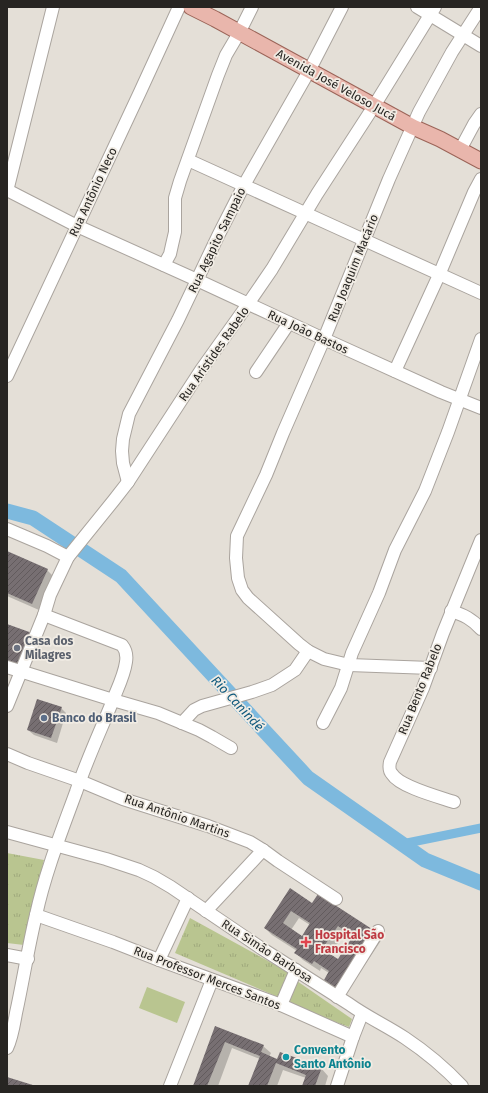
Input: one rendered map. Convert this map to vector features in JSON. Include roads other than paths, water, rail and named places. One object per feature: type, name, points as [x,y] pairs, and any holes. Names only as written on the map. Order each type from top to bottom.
[{"type":"main road","name":"Avenida José Veloso Jucá","points":[[191,7],[413,127],[481,161]]},
{"type":"street","points":[[7,191],[53,7]]},
{"type":"street","name":"Rua Antônio Neco","points":[[7,376],[179,7]]},
{"type":"street","points":[[164,265],[170,254],[175,232],[175,198],[180,181],[226,55],[252,7]]},
{"type":"street","name":"Rua Agapito Sampaio","points":[[128,482],[123,463],[122,451],[123,438],[129,414],[178,320],[244,185],[310,71],[342,7]]},
{"type":"street","points":[[417,7],[432,11],[463,35],[481,46]]},
{"type":"street","name":"Rua Joaquim Macário","points":[[308,651],[248,598],[242,590],[237,571],[237,536],[266,475],[324,339],[389,179],[419,112],[438,76],[481,7]]},
{"type":"street","name":"Rua Aristides Rabelo","points":[[7,706],[44,615],[50,595],[70,554],[128,482],[197,376],[272,268],[305,212],[374,106],[432,11]]},
{"type":"street","points":[[460,150],[481,114]]},
{"type":"street","points":[[188,160],[481,293]]},
{"type":"street","points":[[395,371],[477,194],[481,179]]},
{"type":"street","name":"Rua João Bastos","points":[[7,191],[77,226],[459,400],[481,408]]},
{"type":"street","points":[[256,372],[290,323]]},
{"type":"street","points":[[323,723],[341,688],[352,653],[379,593],[395,550],[425,491],[481,339]]},
{"type":"street","points":[[7,529],[70,554]]},
{"type":"street","name":"Rua Bento Rabelo","points":[[454,802],[409,786],[398,780],[389,769],[390,762],[423,688],[442,633],[481,540]]},
{"type":"street","points":[[451,611],[466,616],[481,629]]},
{"type":"street","points":[[7,1048],[28,959],[44,880],[80,781],[113,700],[125,666],[126,656],[125,649],[122,645],[44,615]]},
{"type":"street","points":[[182,723],[194,710],[202,706],[272,686],[295,670],[308,651],[324,659],[349,665],[431,668]]},
{"type":"street","points":[[7,666],[158,713],[212,737],[231,748]]},
{"type":"street","name":"Rua Antônio Martins","points":[[7,754],[124,799],[250,842],[336,899]]},
{"type":"street","name":"Rua Simão Barbosa","points":[[7,832],[106,859],[139,870],[154,877],[362,1014],[404,1037],[425,1052],[452,1075],[462,1086]]},
{"type":"street","points":[[206,911],[263,850]]},
{"type":"street","points":[[159,960],[188,898]]},
{"type":"street","name":"Rua Professor Merces Santos","points":[[36,915],[281,1005],[353,1037]]},
{"type":"street","points":[[337,997],[378,931]]},
{"type":"street","points":[[7,955],[28,959]]},
{"type":"street","points":[[281,1005],[296,970]]},
{"type":"street","points":[[170,1086],[212,980]]},
{"type":"street","points":[[337,1086],[362,1014]]},
{"type":"waterway","name":"Rio Canindé","points":[[7,511],[33,518],[121,576],[308,778],[425,860],[481,883]]},
{"type":"waterway","points":[[402,844],[481,828]]},
{"type":"place","name":"Casa dos Milagres","points":[[17,648]]},
{"type":"place","name":"Banco do Brasil","points":[[44,718]]},
{"type":"place","name":"Hospital São Francisco","points":[[306,942]]},
{"type":"place","name":"Convento Santo Antônio","points":[[286,1057]]}]
